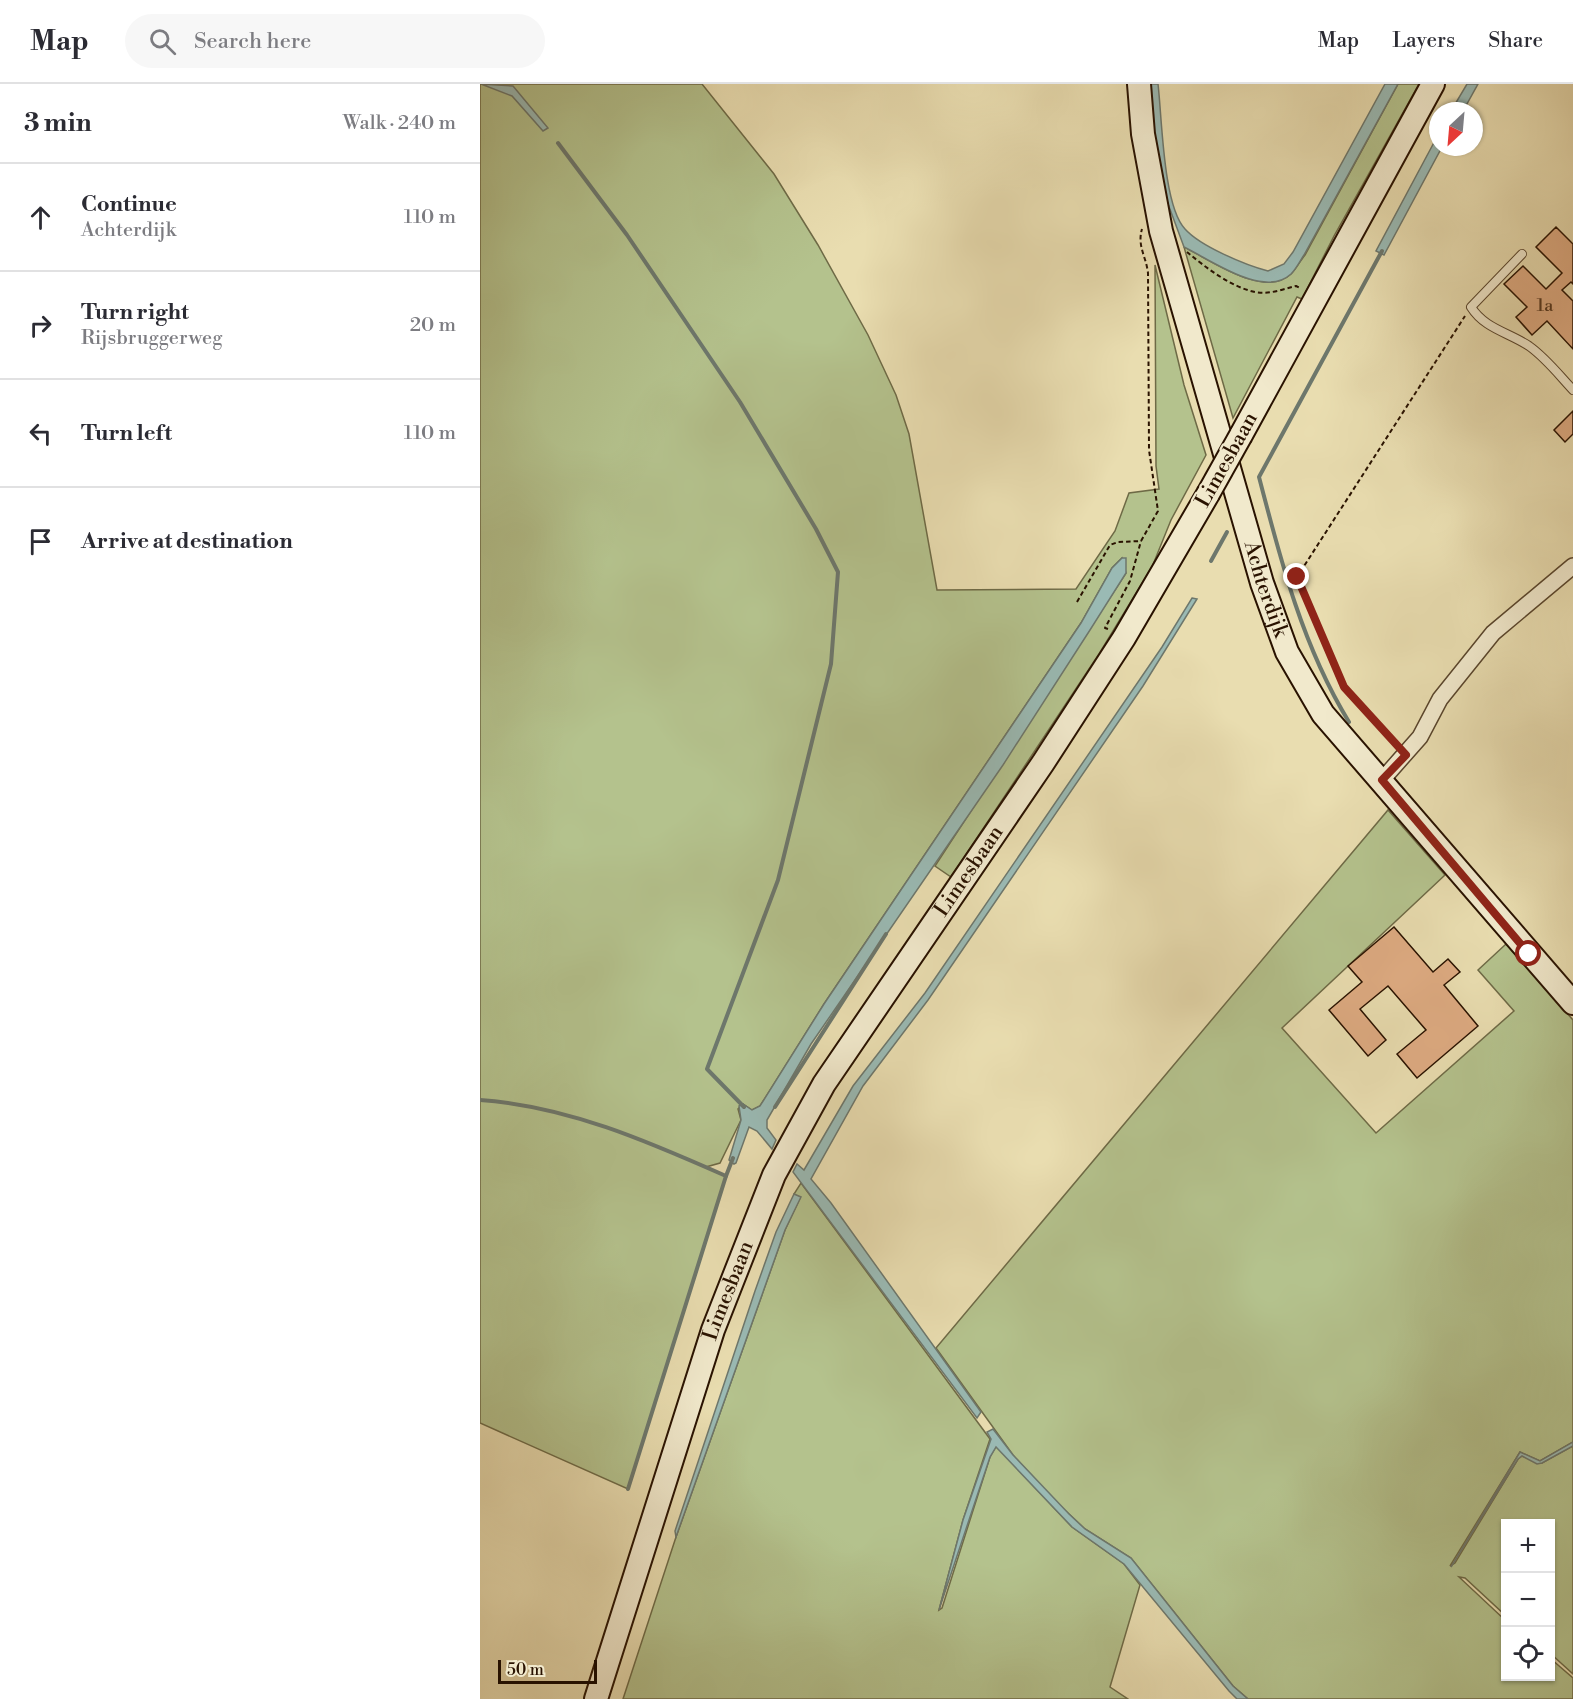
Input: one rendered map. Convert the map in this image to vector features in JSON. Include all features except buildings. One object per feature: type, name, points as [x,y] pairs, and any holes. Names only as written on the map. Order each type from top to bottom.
[{"type":"main road","name":"Achterdijk","points":[[1139,84],[1143,134],[1161,231],[1262,583],[1287,652],[1323,714],[1573,1004]]},
{"type":"main road","name":"Limesbaan","points":[[596,1699],[713,1330],[750,1231],[792,1140],[824,1084],[1043,763],[1124,638],[1208,494],[1318,297],[1433,84]]},
{"type":"street","points":[[1382,780],[1420,737],[1440,699],[1493,633],[1573,566]]},
{"type":"lane","points":[[1522,254],[1471,307],[1479,319],[1489,327],[1530,347],[1573,390]]},
{"type":"path","points":[[1184,250],[1228,280],[1255,292],[1273,292],[1296,286],[1318,297]]},
{"type":"path","points":[[1124,638],[1105,628],[1130,581],[1141,540],[1158,511],[1149,450],[1148,273]]},
{"type":"path","points":[[1406,755],[1344,687],[1297,577],[1458,326]]},
{"type":"path","points":[[1077,602],[1110,545],[1141,540]]},
{"type":"green space","points":[[480,84],[702,84],[774,174],[818,245],[868,335],[896,395],[909,434],[937,590],[1076,589],[1115,531],[1129,493],[1159,489],[1156,466],[1155,265],[1184,385],[1206,455],[1171,520],[1152,567],[1099,654],[951,877],[935,866],[1126,573],[1122,558],[1112,568],[1081,623],[824,1004],[760,1106],[752,1110],[743,1104],[738,1109],[741,1120],[720,1163],[706,1167],[726,1176],[628,1489],[480,1423]]},
{"type":"green space","points":[[1398,84],[1419,84],[1334,236],[1302,299],[1297,297],[1233,418],[1184,247],[1237,275],[1252,280],[1280,281],[1291,274],[1305,255]]},
{"type":"green space","points":[[1388,810],[1445,875],[1282,1028],[1376,1133],[1514,1011],[1478,970],[1506,944],[1573,1020],[1573,1442],[1540,1461],[1520,1452],[1450,1566],[1455,1563],[1518,1459],[1522,1456],[1542,1463],[1573,1446],[1573,1674],[1555,1658],[1555,1519],[1501,1519],[1501,1611],[1465,1578],[1459,1577],[1501,1616],[1501,1681],[1555,1681],[1555,1662],[1573,1678],[1573,1699],[1248,1699],[1233,1686],[1131,1558],[1085,1529],[1053,1499],[1013,1455],[936,1348]]},
{"type":"green space","points":[[801,1183],[990,1439],[963,1520],[939,1610],[942,1608],[990,1457],[996,1446],[1072,1527],[1124,1564],[1140,1585],[1110,1687],[1128,1699],[623,1699],[676,1537],[785,1230],[800,1198],[794,1194]]},
{"type":"water","points":[[481,84],[513,86],[548,128],[543,131],[512,96]]},
{"type":"water","points":[[1149,84],[1158,84],[1168,182],[1178,218],[1185,229],[1212,248],[1236,260],[1268,271],[1284,264],[1293,252],[1385,84],[1398,84],[1304,255],[1291,274],[1280,281],[1267,282],[1238,275],[1184,247],[1161,185],[1153,140]]},
{"type":"water","points":[[1467,84],[1478,84],[1468,102],[1456,102]]},
{"type":"water","points":[[1429,152],[1429,156],[1437,156],[1384,255],[1376,251]]},
{"type":"water","points":[[1122,558],[1126,558],[1126,573],[1090,630],[1003,765],[811,1044],[767,1120],[767,1128],[776,1140],[772,1149],[757,1131],[749,1127],[734,1164],[729,1160],[741,1120],[739,1106],[743,1104],[752,1110],[760,1106],[824,1004],[1081,623],[1112,568]]},
{"type":"water","points":[[1192,598],[1197,599],[1143,686],[928,1000],[863,1086],[811,1179],[831,1203],[981,1412],[977,1418],[793,1172],[797,1164],[804,1170],[853,1086],[925,993],[1162,647]]},
{"type":"water","points":[[794,1194],[801,1197],[785,1230],[676,1537],[675,1531],[755,1291],[776,1232]]},
{"type":"water","points":[[993,1429],[1013,1455],[1085,1529],[1131,1558],[1233,1686],[1248,1699],[1237,1699],[1229,1691],[1124,1564],[1072,1527],[996,1447],[990,1457],[939,1610],[963,1520],[991,1439],[987,1432]]},
{"type":"water","points":[[1573,1442],[1573,1446],[1542,1463],[1537,1464],[1522,1456],[1518,1459],[1451,1567],[1520,1452],[1540,1461]]},
{"type":"waterway","points":[[558,143],[627,235],[740,402],[816,529],[838,572],[831,664],[778,880],[707,1069],[744,1107]]},
{"type":"waterway","points":[[1349,722],[1306,634],[1285,572],[1259,477],[1382,251]]},
{"type":"waterway","points":[[1211,561],[1227,532]]},
{"type":"waterway","points":[[775,1107],[886,934]]},
{"type":"waterway","points":[[480,1100],[544,1109],[575,1117],[636,1138],[726,1176],[733,1158]]},
{"type":"waterway","points":[[628,1489],[726,1176]]},
{"type":"route","points":[[1297,577],[1344,687],[1406,755],[1382,780],[1529,954]]}]
